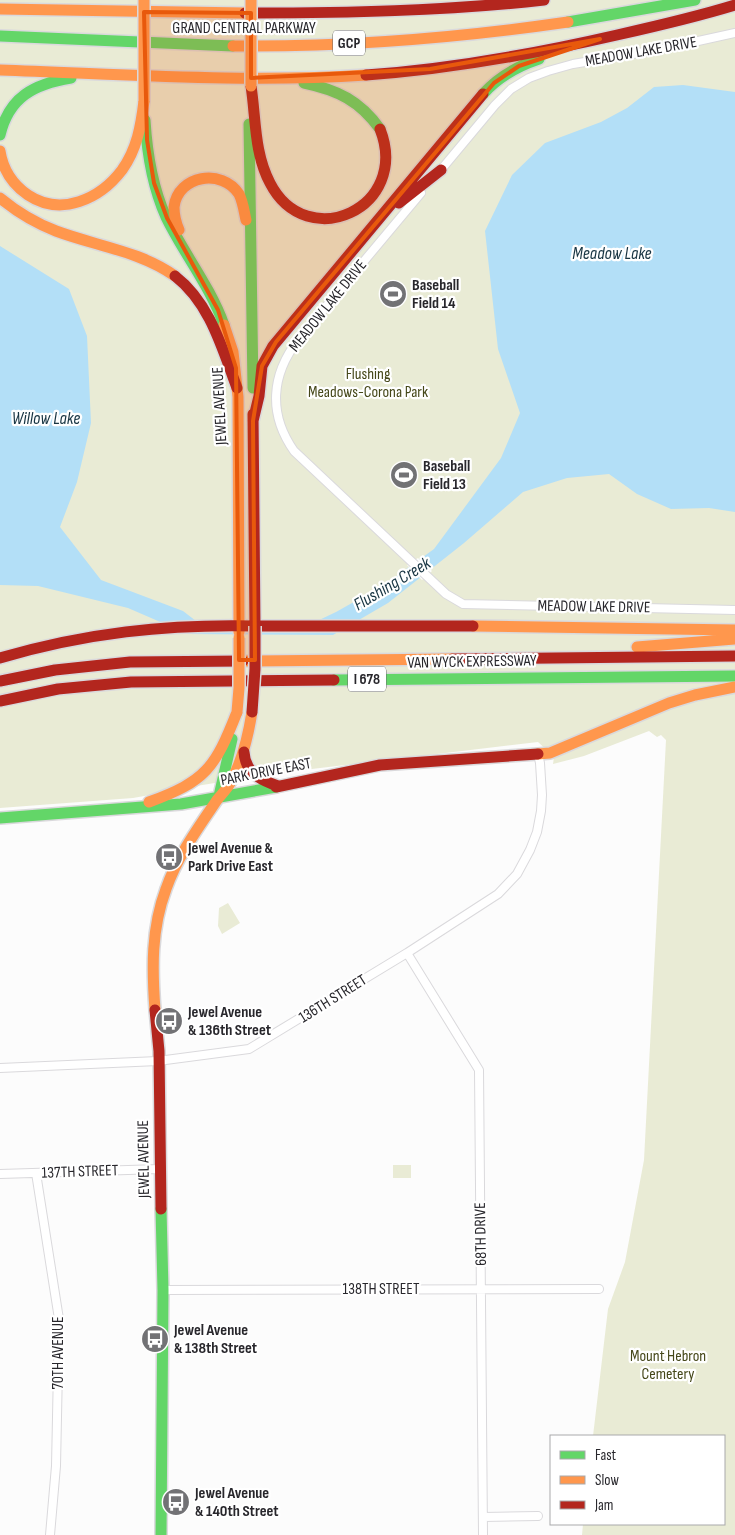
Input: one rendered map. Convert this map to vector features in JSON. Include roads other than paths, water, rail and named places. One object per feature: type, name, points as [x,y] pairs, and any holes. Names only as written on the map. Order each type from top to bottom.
[{"type":"main road","points":[[0,0],[99,12]]},
{"type":"main road","name":"JEWEL AVENUE","points":[[144,0],[144,101],[148,153],[154,183],[167,218],[226,328],[234,358],[238,388],[239,688],[237,712],[218,798]]},
{"type":"main road","points":[[250,0],[251,86],[255,107],[257,142],[268,181],[282,202],[297,212],[319,219],[339,217],[352,213],[363,206],[380,186],[387,161],[386,142],[375,120],[356,102],[332,90],[312,84],[263,78]]},
{"type":"main road","name":"GRAND CENTRAL PARKWAY","points":[[0,9],[99,12],[363,12],[463,8],[544,0]]},
{"type":"main road","name":"GRAND CENTRAL PARKWAY","points":[[0,36],[199,45],[266,46],[372,42],[529,28],[628,13],[695,0]]},
{"type":"main road","points":[[0,70],[263,78],[349,76],[430,69],[511,57],[600,39],[735,5]]},
{"type":"main road","points":[[253,421],[259,396],[260,371],[270,350],[308,301],[486,91],[501,76],[519,66],[600,39]]},
{"type":"main road","points":[[0,135],[10,108],[27,92],[60,80],[108,74]]},
{"type":"main road","name":"JEWEL AVENUE","points":[[161,1535],[163,1290],[159,1051],[153,943],[158,914],[166,888],[176,867],[218,798],[231,781],[244,750],[252,712],[255,670],[255,626],[249,108],[251,86]]},
{"type":"main road","points":[[0,151],[7,173],[13,182],[26,194],[51,205],[68,205],[80,202],[99,193],[124,168],[132,155],[138,138],[144,101]]},
{"type":"main road","points":[[373,224],[441,170]]},
{"type":"main road","points":[[188,257],[176,222],[175,203],[178,194],[185,186],[200,178],[221,179],[236,190],[240,198],[250,238]]},
{"type":"main road","points":[[0,198],[18,212],[39,224],[148,261],[176,277],[192,292],[209,316],[238,388]]},
{"type":"main road","points":[[5,656],[78,637],[164,626],[469,626],[735,630]]},
{"type":"main road","points":[[404,659],[673,645],[735,639]]},
{"type":"main road","name":"VAN WYCK EXPRESSWAY","points":[[0,681],[63,668],[130,662],[735,656]]},
{"type":"main road","name":"VAN WYCK EXPRESSWAY","points":[[0,701],[58,689],[139,682],[735,676]]},
{"type":"main road","name":"PARK DRIVE EAST","points":[[0,818],[128,809],[218,798],[380,765],[550,753],[682,698],[735,687]]},
{"type":"main road","points":[[128,809],[177,792],[197,780],[208,770],[220,753],[237,712]]},
{"type":"main road","points":[[244,750],[244,762],[252,773],[261,780],[278,786]]},
{"type":"street","name":"MEADOW LAKE DRIVE","points":[[735,34],[548,70],[528,78],[511,89],[495,105],[298,340],[284,360],[277,383],[276,404],[284,435],[291,447],[451,598],[463,604],[735,610]]},
{"type":"street","name":"136TH STREET","points":[[0,1068],[158,1061],[250,1049],[408,953],[498,894],[517,874],[533,844],[537,832],[541,811],[538,754]]},
{"type":"street","name":"68TH DRIVE","points":[[408,953],[479,1070],[483,1535]]},
{"type":"street","name":"137TH STREET","points":[[0,1174],[160,1169]]},
{"type":"street","name":"70TH AVENUE","points":[[36,1173],[59,1319],[56,1466],[50,1535]]},
{"type":"street","name":"138TH STREET","points":[[163,1290],[599,1289]]},
{"type":"street","points":[[483,1516],[538,1516]]},
{"type":"water","name":"Meadow Lake","points":[[683,85],[735,92],[735,512],[709,508],[671,509],[637,494],[609,474],[567,478],[523,492],[464,543],[388,603],[333,635],[188,634],[128,608],[38,586],[0,585],[0,246],[69,289],[87,336],[91,423],[77,482],[60,527],[101,580],[183,611],[196,621],[315,622],[384,585],[434,549],[501,458],[520,413],[498,349],[485,231],[512,175],[545,143],[601,122],[627,108],[654,87]]},
{"type":"place","name":"Baseball Field 14","points":[[393,294]]},
{"type":"place","name":"Baseball Field 13","points":[[404,475]]},
{"type":"place","name":"Jewel Avenue & Park Drive East","points":[[169,857]]},
{"type":"place","name":"Jewel Avenue & 136th Street","points":[[169,1021]]},
{"type":"place","name":"Jewel Avenue & 138th Street","points":[[155,1339]]},
{"type":"place","name":"Jewel Avenue & 140th Street","points":[[176,1502]]},
{"type":"park label","name":"Flushing Meadows-Corona Park","points":[[368,383]]},
{"type":"park label","name":"Mount Hebron Cemetery","points":[[668,1365]]},
{"type":"water label","name":"Willow Lake","points":[[46,418]]},
{"type":"water label","name":"Flushing Creek","points":[[392,584]]}]
